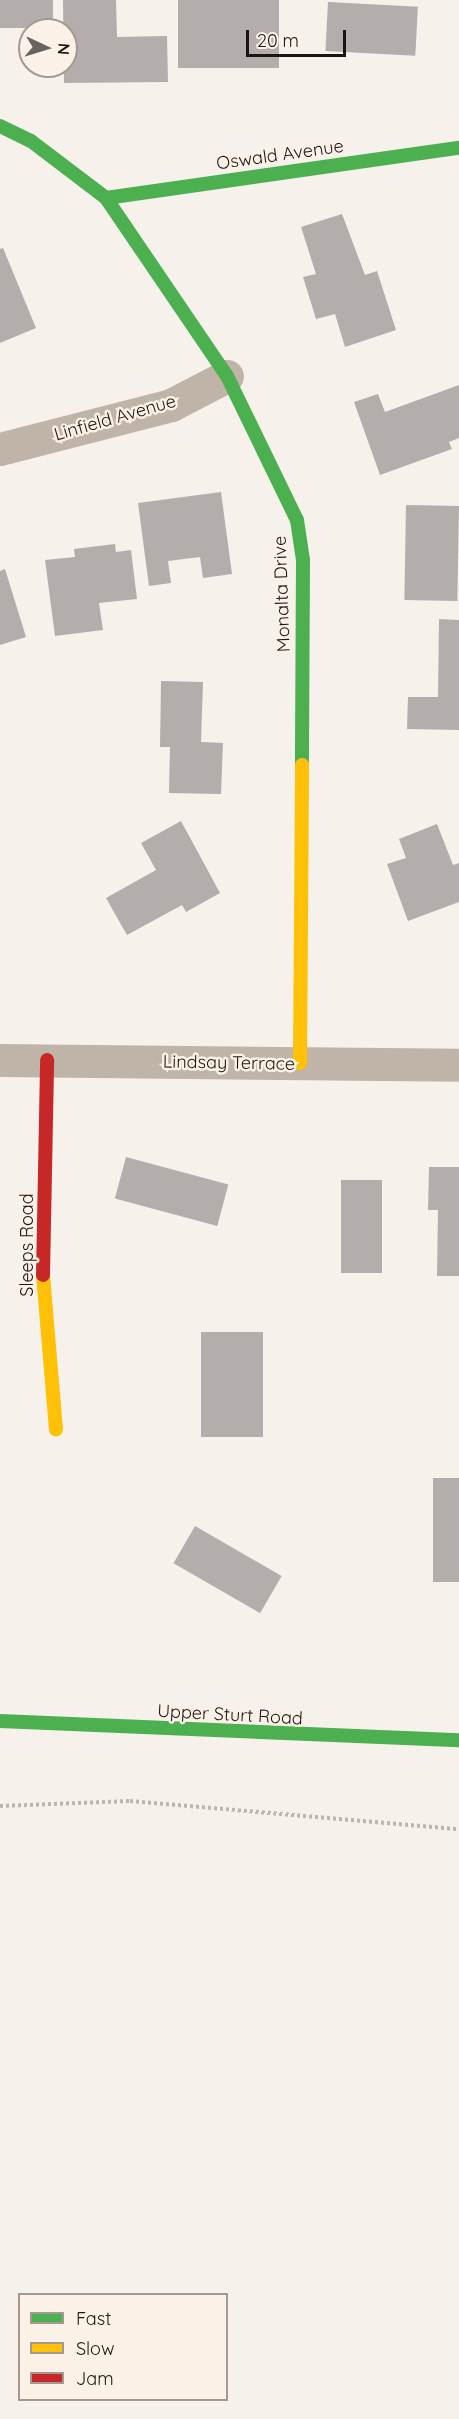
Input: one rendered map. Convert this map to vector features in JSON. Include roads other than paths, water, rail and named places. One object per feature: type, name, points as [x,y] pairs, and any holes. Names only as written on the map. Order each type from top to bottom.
[{"type":"street","name":"Monalta Drive","points":[[0,126],[31,141],[106,198],[227,376],[297,520],[303,560],[300,1063]]},
{"type":"street","name":"Oswald Avenue","points":[[106,198],[459,148]]},
{"type":"street","name":"Linfield Avenue","points":[[0,449],[171,405],[227,376]]},
{"type":"street","name":"Lindsay Terrace","points":[[0,1060],[459,1065]]},
{"type":"street","name":"Sleeps Road","points":[[47,1060],[43,1286],[56,1429]]},
{"type":"street","name":"Upper Sturt Road","points":[[0,1721],[339,1739],[459,1740]]}]
